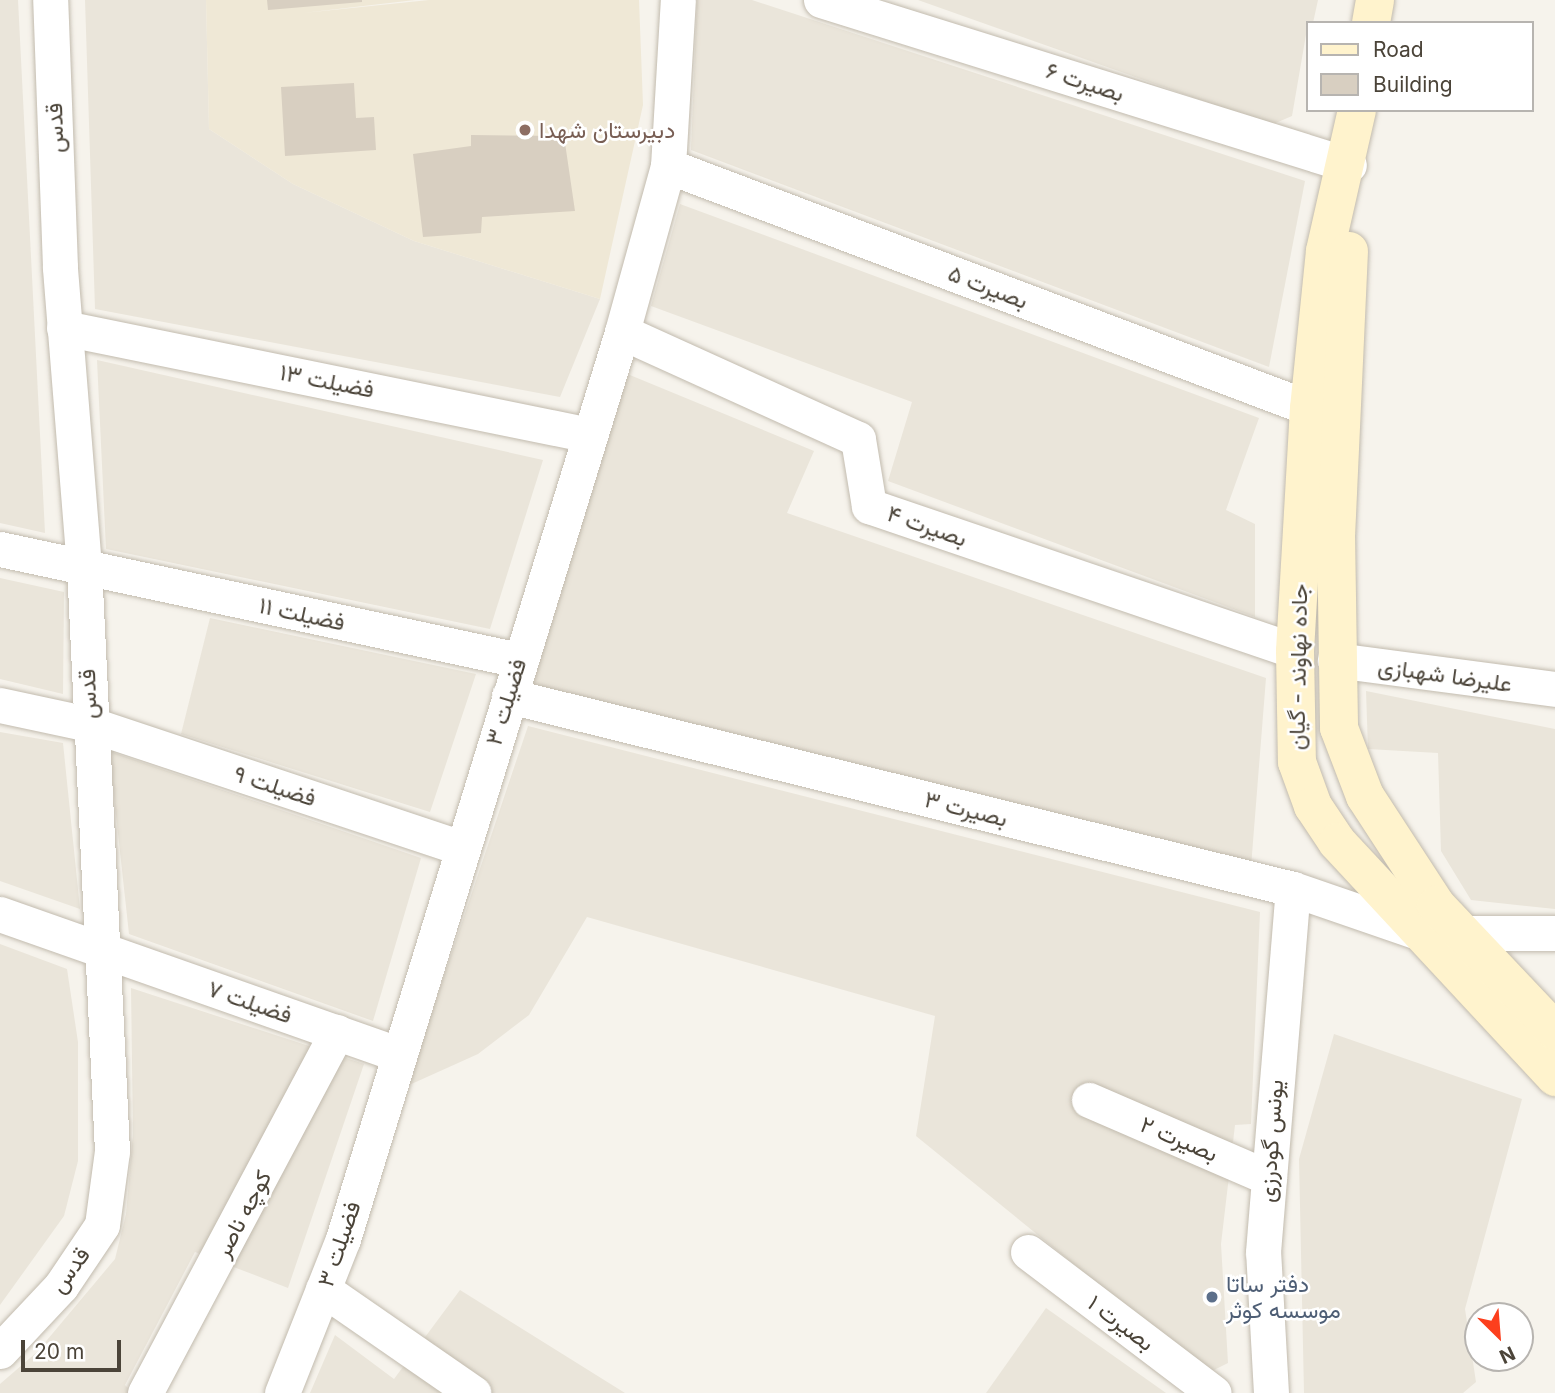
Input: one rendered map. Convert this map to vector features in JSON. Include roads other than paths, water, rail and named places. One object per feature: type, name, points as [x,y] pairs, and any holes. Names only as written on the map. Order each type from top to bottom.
[{"type":"main road","points":[[1371,21],[1375,0]]},
{"type":"main road","name":"جاده نهاوند - گیان","points":[[1357,112],[1349,165],[1335,660],[1339,728],[1352,769],[1380,823],[1458,930],[1555,1031]]},
{"type":"main road","name":"جاده نهاوند - گیان","points":[[1349,165],[1325,251],[1309,408],[1295,651],[1296,742],[1303,786],[1337,842],[1555,1077]]},
{"type":"street","name":"قدس","points":[[0,1350],[61,1286],[102,1225],[112,1151],[89,724],[84,567],[64,328],[50,0]]},
{"type":"street","name":"فضیلت ۳","points":[[282,1393],[324,1289],[622,332],[668,166],[678,0]]},
{"type":"street","name":"بصیرت ۶","points":[[821,0],[1349,165]]},
{"type":"street","name":"بصیرت ۵","points":[[668,166],[1309,408]]},
{"type":"street","name":"فضیلت ۱۳","points":[[64,328],[590,435]]},
{"type":"street","name":"بصیرت ۴","points":[[622,332],[858,439],[869,506],[1295,651]]},
{"type":"street","name":"فضیلت ۱۱","points":[[0,549],[519,660]]},
{"type":"street","name":"علیرضا شهبازی","points":[[1335,660],[1555,690]]},
{"type":"street","name":"بصیرت ۳","points":[[509,696],[1293,889],[1421,933]]},
{"type":"street","name":"فضیلت ۹","points":[[0,705],[89,724],[461,848]]},
{"type":"street","name":"یونس گودرزی","points":[[1271,1393],[1263,1252],[1293,889]]},
{"type":"street","name":"فضیلت ۷","points":[[0,914],[398,1054]]},
{"type":"street","points":[[1421,933],[1458,930],[1555,933]]},
{"type":"street","name":"کوچه ناصر","points":[[145,1393],[337,1032]]},
{"type":"street","name":"بصیرت ۲","points":[[1089,1100],[1269,1178]]},
{"type":"street","name":"بصیرت ۱","points":[[1028,1252],[1214,1393]]},
{"type":"street","points":[[324,1289],[472,1393]]},
{"type":"place","name":"دبیرستان شهدا","points":[[525,130]]},
{"type":"place","name":"دفتر ساتا موسسه کوثر","points":[[1212,1297]]}]
